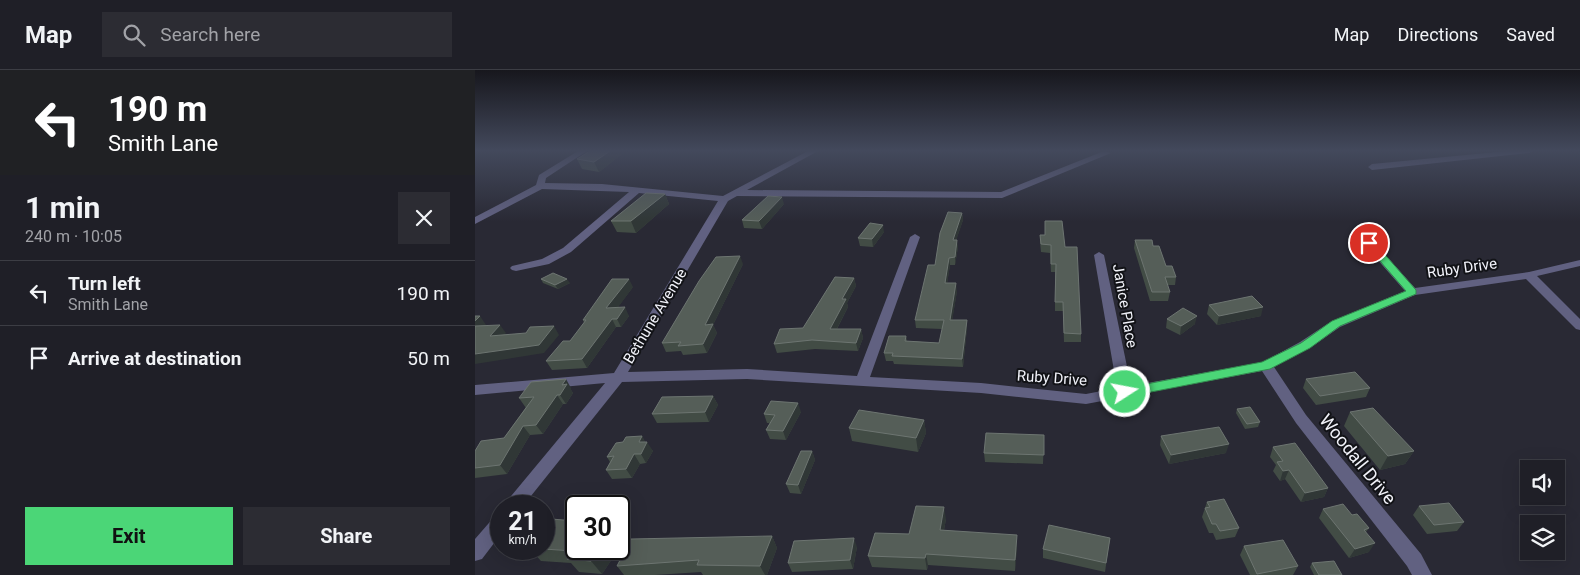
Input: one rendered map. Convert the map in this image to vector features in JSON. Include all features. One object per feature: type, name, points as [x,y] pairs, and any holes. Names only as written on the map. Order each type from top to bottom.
[{"type":"street","points":[[540,186],[542,176],[545,175]]},
{"type":"street","points":[[475,221],[540,186],[602,187],[724,199],[770,175]]},
{"type":"street","points":[[736,193],[1002,195],[1053,175]]},
{"type":"street","points":[[516,268],[545,262],[567,250],[636,191]]},
{"type":"street","name":"Bethune Avenue","points":[[522,495],[618,377],[724,199]]},
{"type":"street","points":[[1359,231],[1412,292]]},
{"type":"street","points":[[862,380],[915,237]]},
{"type":"street","name":"Janice Place","points":[[1099,255],[1125,392]]},
{"type":"street","name":"Ruby Drive","points":[[475,390],[618,377],[747,374],[862,380],[1086,399],[1265,366],[1305,345],[1336,324],[1412,292],[1529,275],[1580,263]]},
{"type":"street","points":[[1529,275],[1580,326]]},
{"type":"street","name":"Woodall Drive","points":[[1265,366],[1301,419],[1414,560],[1423,575]]},
{"type":"street","points":[[475,553],[490,534]]},
{"type":"building","points":[[646,193],[665,194],[631,221],[611,221]]},
{"type":"building","points":[[768,196],[782,197],[759,221],[742,220]]},
{"type":"building","points":[[948,212],[962,213],[953,240],[957,240],[955,257],[949,258],[945,283],[956,283],[950,320],[967,320],[962,359],[892,356],[893,353],[884,353],[889,336],[906,336],[905,341],[939,343],[944,320],[915,320],[928,265],[935,265],[940,233]]},
{"type":"building","points":[[1045,221],[1062,221],[1065,247],[1077,247],[1081,334],[1064,333],[1063,302],[1055,302],[1056,264],[1051,264],[1051,245],[1041,244],[1040,235],[1045,235]]},
{"type":"building","points":[[870,223],[883,225],[872,239],[858,238]]},
{"type":"building","points":[[1135,240],[1152,240],[1153,246],[1159,246],[1166,266],[1172,266],[1176,277],[1165,277],[1170,292],[1152,292]]},
{"type":"building","points":[[740,256],[705,325],[713,324],[703,344],[678,346],[681,342],[662,343],[699,281],[716,257]]},
{"type":"building","points":[[553,273],[567,279],[555,285],[541,279]]},
{"type":"building","points":[[835,277],[854,278],[842,299],[846,299],[830,329],[861,329],[856,343],[812,340],[774,344],[780,329],[803,328]]},
{"type":"building","points":[[612,279],[629,279],[606,308],[625,307],[617,319],[612,319],[582,359],[546,361],[563,341],[570,341]]},
{"type":"building","points":[[1252,296],[1263,307],[1219,316],[1209,305]]},
{"type":"building","points":[[1183,308],[1197,316],[1181,326],[1167,319]]},
{"type":"building","points":[[500,325],[490,336],[526,333],[530,327],[554,326],[539,345],[475,354],[475,326]]},
{"type":"building","points":[[1355,372],[1370,388],[1320,396],[1306,379]]},
{"type":"building","points":[[566,379],[562,385],[567,384],[560,395],[557,395],[536,425],[523,426],[500,465],[475,468],[475,451],[481,441],[504,438],[534,397],[519,398],[531,382]]},
{"type":"building","points":[[713,396],[705,412],[652,414],[662,397]]},
{"type":"building","points":[[771,401],[798,403],[783,431],[766,430],[775,415],[764,414]]},
{"type":"building","points":[[1250,407],[1260,422],[1247,424],[1237,409]]},
{"type":"building","points":[[1373,408],[1414,451],[1388,456],[1350,412]]},
{"type":"building","points":[[859,410],[924,420],[916,438],[849,428]]},
{"type":"building","points":[[1219,427],[1229,444],[1171,455],[1161,436]]},
{"type":"building","points":[[986,433],[1044,435],[1044,455],[984,453]]},
{"type":"building","points":[[642,436],[639,442],[647,442],[641,454],[634,454],[626,469],[606,470],[614,456],[607,457],[616,443],[623,442],[626,437]]},
{"type":"building","points":[[1295,443],[1328,488],[1305,493],[1289,470],[1283,471],[1277,462],[1283,461],[1273,447]]},
{"type":"building","points":[[801,451],[812,451],[798,485],[786,484]]},
{"type":"building","points":[[1224,499],[1239,528],[1220,531],[1216,524],[1212,524],[1205,508],[1210,507],[1207,502]]},
{"type":"building","points":[[1449,503],[1464,522],[1434,525],[1419,506]]},
{"type":"building","points":[[1343,504],[1352,515],[1357,514],[1369,528],[1364,530],[1375,543],[1355,549],[1323,509]]},
{"type":"building","points":[[916,506],[944,507],[940,530],[1017,535],[1015,560],[926,554],[925,558],[868,556],[875,533],[909,534]]},
{"type":"building","points":[[555,519],[565,520],[565,550],[555,550]]},
{"type":"building","points":[[1049,525],[1110,538],[1106,563],[1043,549]]},
{"type":"building","points":[[772,536],[760,566],[697,565],[699,560],[617,566],[620,560],[630,560],[631,539]]},
{"type":"building","points":[[854,538],[850,560],[788,563],[794,541]]},
{"type":"building","points":[[1283,540],[1298,566],[1257,574],[1244,546]]},
{"type":"building","points":[[1334,561],[1342,575],[1319,575],[1312,563]]},
{"type":"route","points":[[1125,392],[1265,366],[1305,345],[1336,324],[1412,292],[1369,243]]}]
